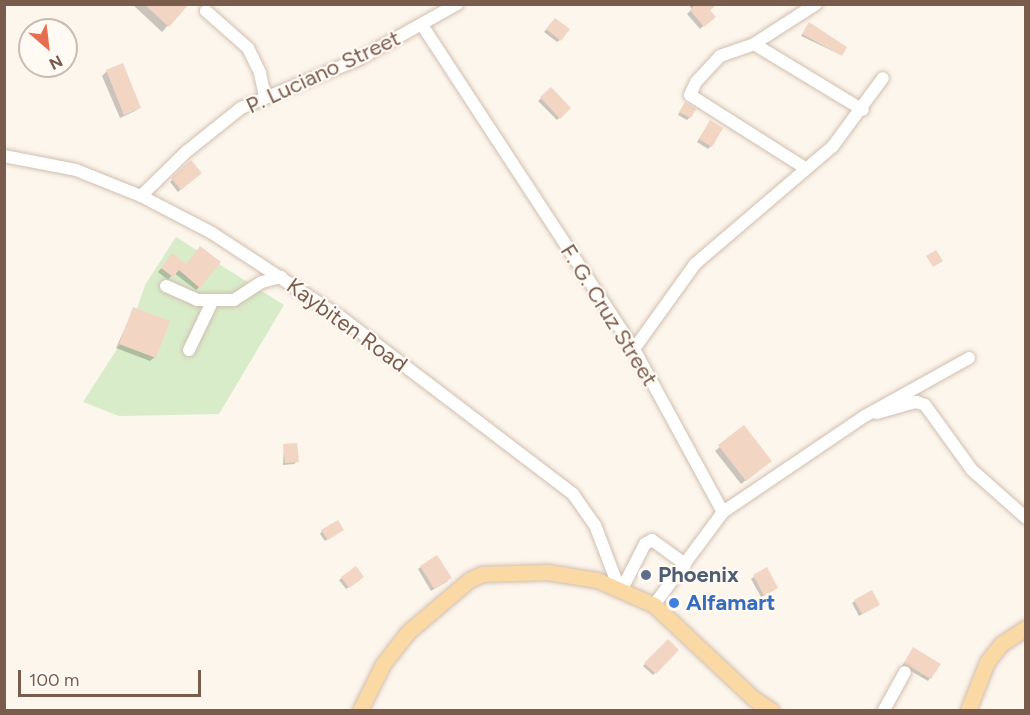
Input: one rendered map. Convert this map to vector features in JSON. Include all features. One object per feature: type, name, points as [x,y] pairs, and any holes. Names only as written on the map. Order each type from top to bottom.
[{"type":"main road","points":[[360,711],[383,664],[408,632],[469,580],[482,574],[547,572],[621,588],[654,605],[753,698],[771,711]]},
{"type":"main road","points":[[968,711],[987,662],[1001,644],[1026,628]]},
{"type":"street","name":"P. Luciano Street","points":[[141,196],[195,144],[241,108],[357,60],[457,4]]},
{"type":"street","points":[[805,168],[690,95],[696,82],[720,57],[754,44],[816,4]]},
{"type":"street","points":[[206,12],[248,48],[260,73],[265,97]]},
{"type":"street","name":"F. G. Cruz Street","points":[[422,25],[634,349],[723,512]]},
{"type":"street","points":[[754,44],[863,110]]},
{"type":"street","points":[[634,349],[695,264],[833,146],[863,110],[883,78]]},
{"type":"street","name":"Kaybiten Road","points":[[4,156],[76,170],[141,196],[212,233],[342,318],[573,494],[595,525],[621,588]]},
{"type":"street","points":[[166,286],[197,300],[234,300],[262,282],[281,277]]},
{"type":"street","points":[[189,350],[213,300]]},
{"type":"street","points":[[654,605],[723,512],[872,413],[969,358]]},
{"type":"street","points":[[872,413],[916,402],[925,405],[972,470],[1026,518]]},
{"type":"street","points":[[621,588],[645,544],[652,540],[685,564]]},
{"type":"street","points":[[884,711],[904,672]]},
{"type":"green space","points":[[176,237],[284,305],[219,414],[119,416],[83,402],[130,329],[145,285]]},
{"type":"building","points":[[144,4],[189,4],[169,27]]},
{"type":"building","points":[[696,4],[717,4],[710,10],[716,17],[704,27],[690,10]]},
{"type":"building","points":[[555,18],[570,29],[561,41],[546,29]]},
{"type":"building","points":[[809,22],[847,47],[842,56],[802,34]]},
{"type":"building","points":[[123,63],[141,108],[124,115],[106,70]]},
{"type":"building","points":[[551,87],[571,108],[560,119],[540,97]]},
{"type":"building","points":[[685,102],[696,109],[691,118],[679,112]]},
{"type":"building","points":[[710,120],[723,128],[712,147],[699,139]]},
{"type":"building","points":[[191,160],[202,173],[181,190],[171,178]]},
{"type":"building","points":[[200,246],[221,262],[200,288],[179,270],[173,277],[161,268],[172,253],[186,264]]},
{"type":"building","points":[[936,250],[943,261],[933,267],[926,256]]},
{"type":"building","points":[[133,307],[170,321],[156,358],[119,344]]},
{"type":"building","points":[[744,425],[772,461],[746,481],[718,445]]},
{"type":"building","points":[[297,443],[299,462],[285,463],[283,444]]},
{"type":"building","points":[[338,520],[344,530],[328,540],[321,530]]},
{"type":"building","points":[[437,555],[452,578],[434,589],[420,566]]},
{"type":"building","points":[[356,566],[364,577],[349,588],[341,577]]},
{"type":"building","points":[[767,567],[778,588],[764,596],[753,575]]},
{"type":"building","points":[[872,590],[880,605],[862,614],[854,600]]},
{"type":"building","points":[[668,639],[679,650],[656,674],[644,663]]},
{"type":"building","points":[[913,647],[941,664],[931,679],[904,663]]},
{"type":"place","name":"Phoenix","points":[[646,575]]},
{"type":"place","name":"Alfamart","points":[[674,603]]}]
